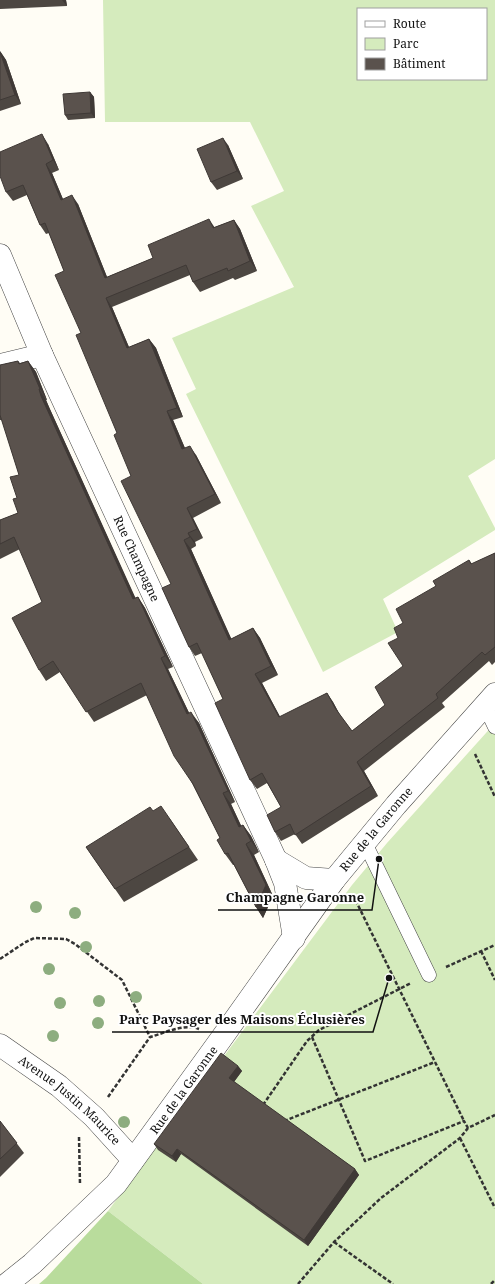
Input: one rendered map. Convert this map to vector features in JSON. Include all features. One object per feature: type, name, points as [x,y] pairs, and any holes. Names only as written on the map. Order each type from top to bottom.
[{"type":"street","name":"Rue Champagne","points":[[0,255],[42,355],[276,860],[285,883],[294,938]]},
{"type":"street","points":[[0,365],[42,355]]},
{"type":"street","name":"Rue de la Garonne","points":[[7,1284],[32,1264],[116,1184],[294,938],[334,880],[396,805],[490,700]]},
{"type":"street","points":[[276,860],[306,878],[334,880]]},
{"type":"street","name":"Avenue Justin Maurice","points":[[0,1045],[59,1086],[86,1123],[134,1160]]},
{"type":"lane","points":[[490,700],[495,728]]},
{"type":"lane","points":[[365,843],[429,975]]},
{"type":"path","points":[[463,730],[495,797]]},
{"type":"path","points":[[334,880],[352,894],[468,1128]]},
{"type":"path","points":[[0,959],[24,942],[34,938],[66,939],[75,944],[122,980],[150,1037]]},
{"type":"path","points":[[481,951],[495,980]]},
{"type":"path","points":[[267,1110],[262,1106],[307,1041],[319,1030],[399,989]]},
{"type":"path","points":[[85,1214],[80,1195],[86,1123],[150,1037],[184,1027],[193,1027],[221,1039]]},
{"type":"path","points":[[312,1037],[365,1161],[464,1121]]},
{"type":"path","points":[[282,1121],[435,1062]]},
{"type":"path","points":[[298,1284],[334,1242],[381,1198],[460,1138],[468,1128],[495,1115]]},
{"type":"path","points":[[460,1138],[495,1208]]},
{"type":"path","points":[[334,1242],[393,1284]]},
{"type":"path","points":[[491,1284],[495,1280]]},
{"type":"green space","points":[[103,0],[495,0],[495,459],[468,476],[495,530],[383,599],[398,632],[323,672],[186,394],[196,389],[172,338],[294,287],[251,206],[284,191],[250,122],[105,122]]},
{"type":"green space","points":[[495,723],[495,1284],[203,1284],[108,1211],[352,885],[387,843]]},
{"type":"green space","points":[[108,1211],[203,1284],[39,1284]]},
{"type":"building","points":[[0,52],[15,95],[0,100]]},
{"type":"building","points":[[90,92],[91,113],[65,115],[63,94]]},
{"type":"building","points":[[42,134],[53,160],[46,164],[61,200],[72,195],[105,278],[153,258],[148,245],[209,219],[213,228],[234,220],[250,261],[228,271],[227,268],[193,282],[186,265],[106,298],[127,348],[149,339],[177,408],[167,411],[182,449],[190,446],[215,494],[187,508],[197,529],[188,533],[190,537],[184,540],[229,640],[253,628],[271,666],[255,674],[279,717],[327,693],[335,708],[352,731],[385,705],[375,687],[403,666],[388,643],[398,638],[394,628],[403,623],[396,609],[436,586],[433,581],[469,560],[471,564],[495,553],[495,647],[485,655],[482,652],[436,694],[438,698],[357,762],[371,786],[295,835],[290,824],[275,832],[267,815],[281,807],[262,773],[250,780],[215,703],[223,699],[197,643],[189,647],[162,588],[171,584],[121,481],[131,476],[114,435],[117,433],[76,335],[81,333],[55,275],[64,271],[45,223],[40,225],[23,185],[6,192],[0,176],[0,152]]},
{"type":"building","points":[[223,138],[237,171],[211,182],[197,149]]},
{"type":"building","points":[[18,361],[19,364],[28,361],[40,389],[41,396],[133,599],[138,597],[165,656],[161,658],[187,714],[191,712],[228,791],[223,793],[239,827],[243,825],[251,841],[246,844],[266,885],[256,907],[228,853],[225,854],[217,840],[220,838],[193,784],[174,756],[141,683],[86,712],[53,661],[39,670],[12,618],[42,602],[14,537],[0,544],[0,520],[18,513],[13,499],[17,498],[10,477],[19,475],[0,415],[0,365]]},
{"type":"building","points":[[161,806],[189,847],[115,889],[86,847],[150,807],[153,811]]},
{"type":"building","points":[[221,1053],[238,1066],[229,1078],[355,1169],[304,1240],[177,1149],[172,1156],[154,1144]]},
{"type":"building","points":[[0,1121],[17,1143],[0,1159]]},
{"type":"place","name":"Champagne Garonne","points":[[379,859]]},
{"type":"place","name":"Parc Paysager des Maisons Éclusières","points":[[389,978]]}]
